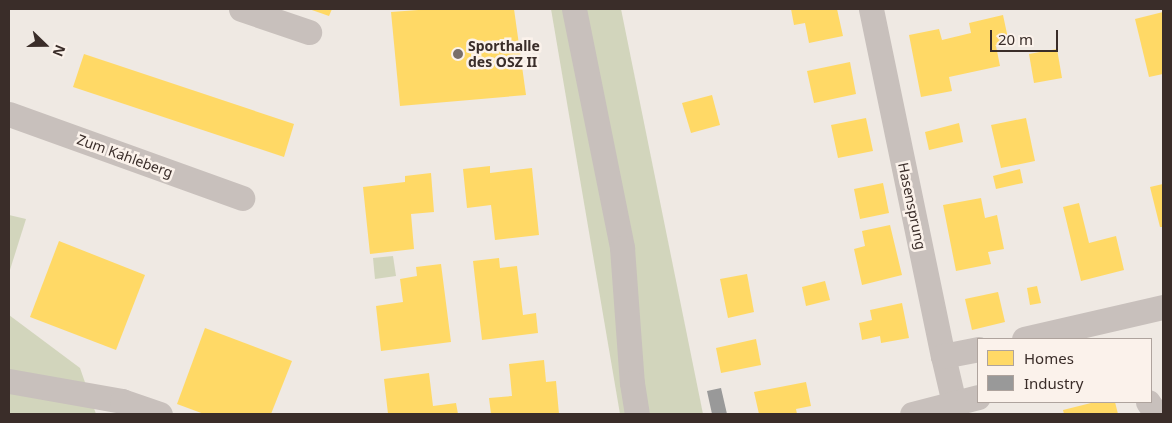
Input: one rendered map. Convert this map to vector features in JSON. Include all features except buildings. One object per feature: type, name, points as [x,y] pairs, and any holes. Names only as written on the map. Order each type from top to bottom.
[{"type":"street","points":[[241,9],[309,32]]},
{"type":"street","points":[[574,9],[622,248],[636,414]]},
{"type":"street","name":"Hasensprung","points":[[871,9],[942,356],[954,403]]},
{"type":"street","name":"Zum Kahleberg","points":[[9,114],[242,198]]},
{"type":"street","points":[[1035,338],[1100,332],[1163,308]]},
{"type":"street","points":[[942,356],[977,349]]},
{"type":"street","points":[[9,381],[122,402],[160,414]]},
{"type":"street","points":[[912,414],[977,397]]},
{"type":"street","points":[[1149,403],[1156,414]]},
{"type":"green space","points":[[551,9],[621,9],[703,414],[620,414]]},
{"type":"green space","points":[[9,215],[26,219],[9,273]]},
{"type":"green space","points":[[393,256],[396,276],[375,279],[373,258]]},
{"type":"green space","points":[[9,315],[80,368],[96,414],[9,414]]},
{"type":"place","name":"Sporthalle des OSZ II","points":[[458,54]]}]
